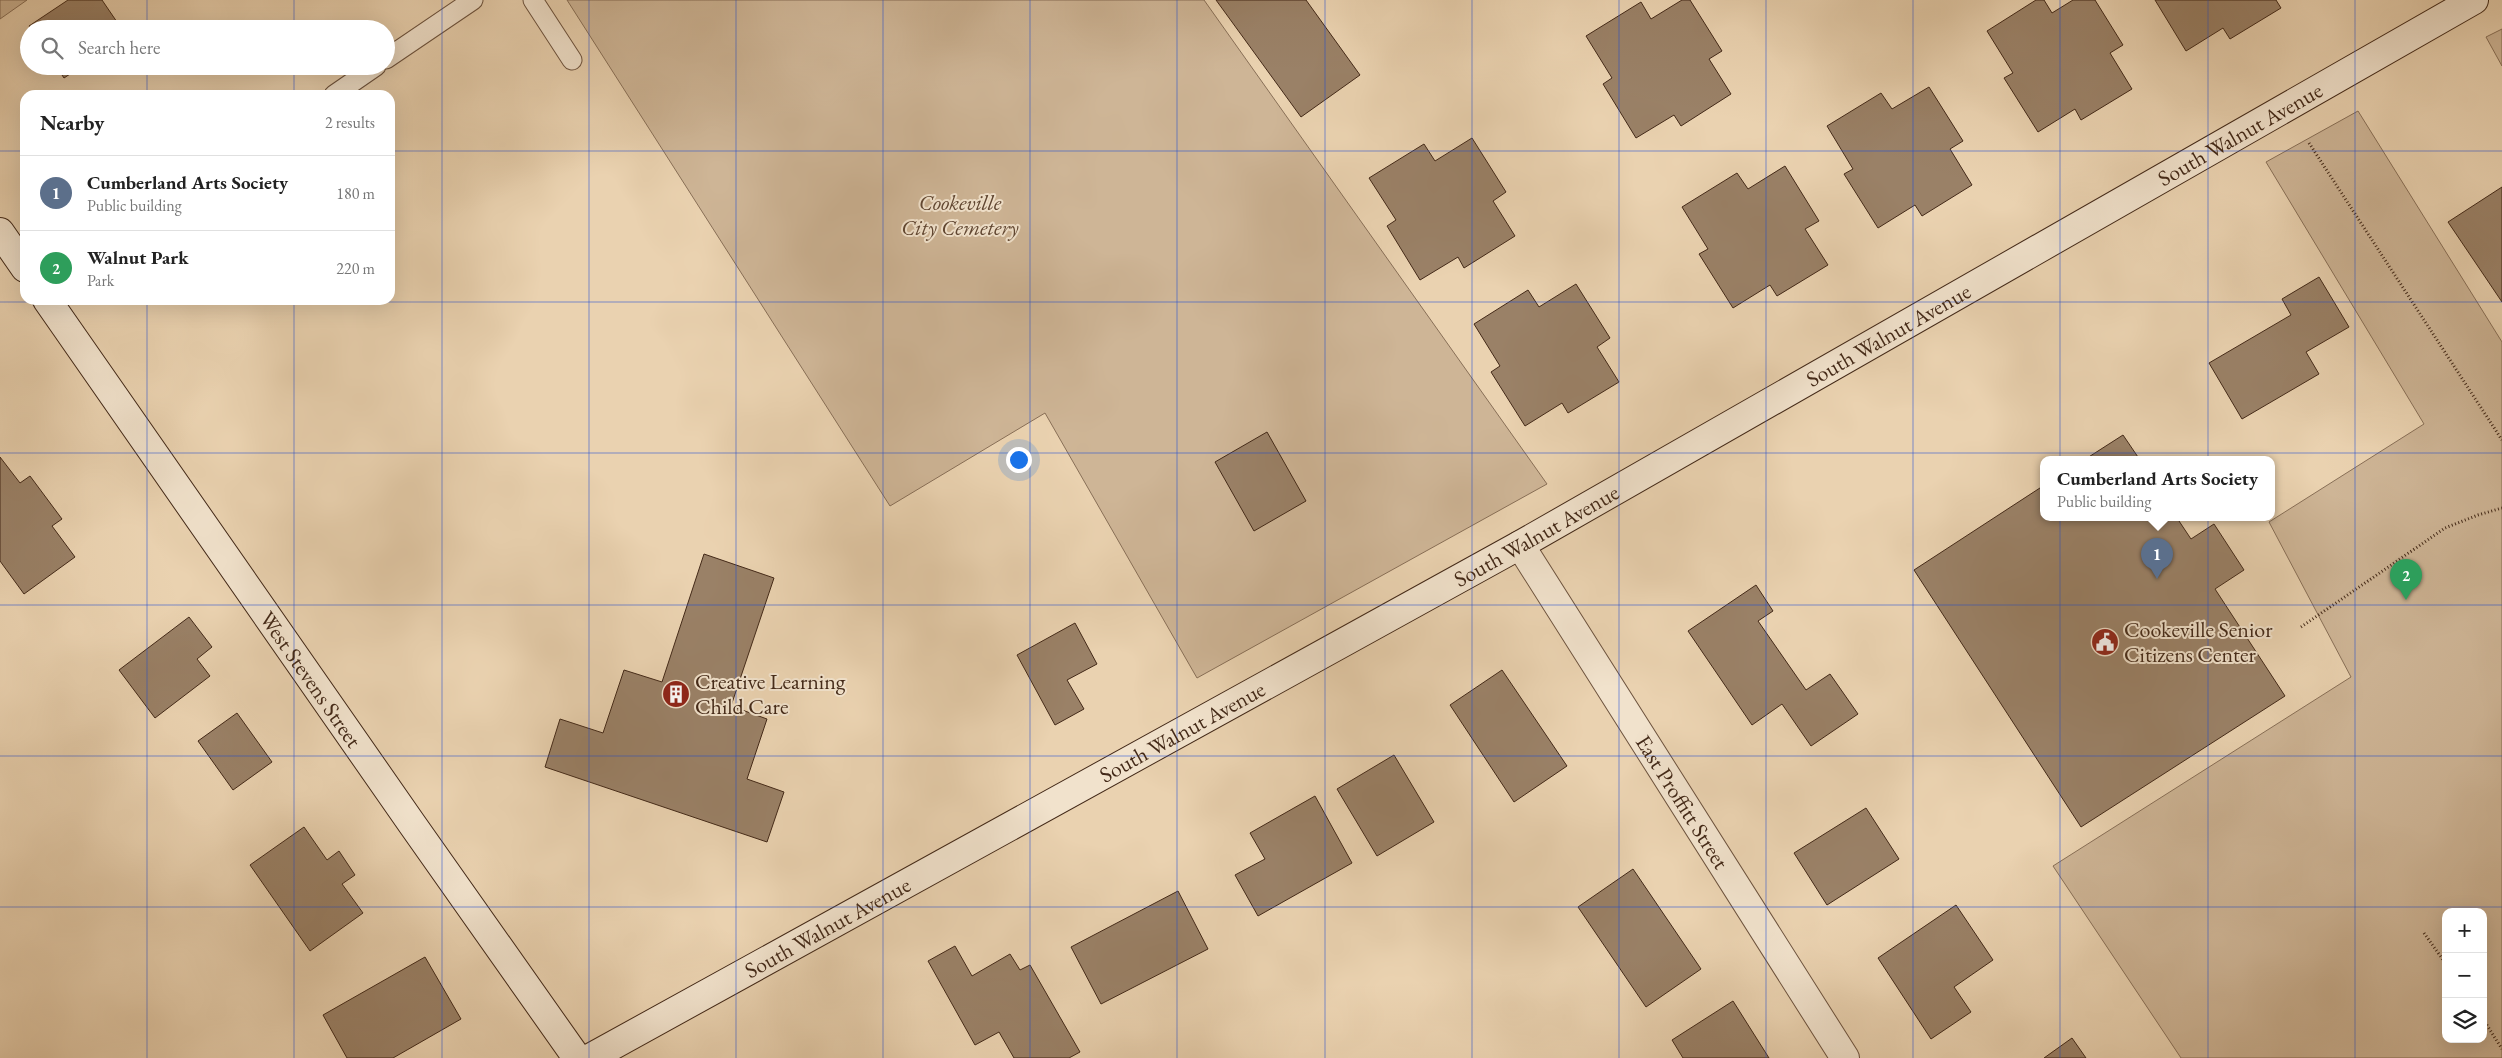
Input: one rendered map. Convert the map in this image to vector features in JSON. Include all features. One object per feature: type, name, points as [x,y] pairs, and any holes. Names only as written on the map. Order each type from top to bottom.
[{"type":"street","name":"South Walnut Avenue","points":[[590,1058],[1520,545],[2474,0]]},
{"type":"street","points":[[0,232],[20,261]]},
{"type":"street","name":"West Stevens Street","points":[[50,305],[577,1058]]},
{"type":"street","name":"East Proffitt Street","points":[[1520,545],[1846,1058]]},
{"type":"lane","points":[[395,53],[473,0]]},
{"type":"lane","points":[[532,0],[572,60]]},
{"type":"lane","points":[[341,90],[363,75]]},
{"type":"path","points":[[2309,143],[2502,440]]},
{"type":"path","points":[[2301,627],[2445,528],[2502,508]]},
{"type":"path","points":[[2424,933],[2442,958]]},
{"type":"path","points":[[2487,1025],[2502,1049]]},
{"type":"green space","points":[[0,0],[27,0],[0,19]]},
{"type":"green space","name":"Cookeville City Cemetery","points":[[567,0],[1204,0],[1547,484],[1197,678],[1045,413],[890,506]]},
{"type":"green space","points":[[2502,29],[2502,66],[2486,37]]},
{"type":"green space","points":[[2358,111],[2502,342],[2502,1058],[2181,1058],[2053,866],[2351,677],[2269,522],[2275,521],[2275,518],[2424,424],[2266,162]]},
{"type":"building","points":[[68,0],[102,0],[116,20],[38,20]]},
{"type":"building","points":[[1216,0],[1306,0],[1360,75],[1301,117]]},
{"type":"building","points":[[1682,0],[1690,0],[1722,51],[1709,59],[1731,94],[1681,126],[1674,115],[1636,138],[1603,84],[1612,78],[1586,36],[1641,2],[1651,19]]},
{"type":"building","points":[[2036,0],[2044,0],[2052,13],[2073,0],[2095,0],[2123,45],[2110,53],[2132,89],[2081,120],[2075,109],[2038,132],[2004,78],[2013,73],[1987,31]]},
{"type":"building","points":[[2155,0],[2276,0],[2281,8],[2230,39],[2223,28],[2186,51]]},
{"type":"building","points":[[1929,87],[1963,141],[1950,149],[1972,185],[1922,216],[1915,205],[1878,228],[1844,174],[1853,169],[1827,126],[1881,93],[1892,109]]},
{"type":"building","points":[[1472,138],[1506,192],[1493,201],[1515,236],[1464,268],[1458,257],[1420,280],[1387,226],[1396,220],[1369,178],[1424,144],[1435,161]]},
{"type":"building","points":[[1785,166],[1819,221],[1805,229],[1828,265],[1777,296],[1770,285],[1733,308],[1699,254],[1708,249],[1682,207],[1737,173],[1748,189]]},
{"type":"building","points":[[2502,187],[2502,302],[2448,222]]},
{"type":"building","points":[[2319,277],[2349,327],[2306,352],[2319,374],[2242,419],[2209,363],[2291,315],[2282,299]]},
{"type":"building","points":[[1576,284],[1610,338],[1597,347],[1619,382],[1568,413],[1562,403],[1525,426],[1491,372],[1500,366],[1474,324],[1528,290],[1539,307]]},
{"type":"building","points":[[1267,432],[1306,501],[1254,531],[1215,462]]},
{"type":"building","points":[[2123,435],[2137,456],[2090,456]]},
{"type":"building","points":[[0,457],[20,483],[30,476],[62,519],[52,526],[75,557],[24,594],[0,561]]},
{"type":"building","name":"Cookeville Senior Citizens Center","points":[[2040,488],[2040,521],[2179,521],[2191,539],[2214,524],[2244,570],[2215,589],[2285,696],[2081,827],[1914,570]]},
{"type":"building","name":"Creative Learning Child Care","points":[[704,554],[774,578],[731,706],[767,719],[747,779],[784,792],[767,842],[545,767],[560,719],[603,733],[624,670],[662,682]]},
{"type":"building","points":[[1756,585],[1773,611],[1758,621],[1806,690],[1830,674],[1858,714],[1811,746],[1782,704],[1752,725],[1688,631]]},
{"type":"building","points":[[189,617],[212,647],[197,659],[210,676],[155,718],[119,670]]},
{"type":"building","points":[[1075,623],[1097,664],[1067,680],[1084,709],[1055,725],[1017,655]]},
{"type":"building","points":[[1502,670],[1567,766],[1514,802],[1450,705]]},
{"type":"building","points":[[237,713],[272,762],[233,790],[198,741]]},
{"type":"building","points":[[1394,755],[1434,822],[1377,856],[1337,789]]},
{"type":"building","points":[[1315,796],[1352,863],[1258,916],[1235,875],[1265,859],[1250,833]]},
{"type":"building","points":[[1866,808],[1899,859],[1827,905],[1794,853]]},
{"type":"building","points":[[304,827],[327,860],[339,851],[355,875],[342,884],[363,913],[310,951],[250,865]]},
{"type":"building","points":[[1633,869],[1701,969],[1646,1007],[1578,907]]},
{"type":"building","points":[[1178,891],[1208,949],[1101,1004],[1071,947]]},
{"type":"building","points":[[1956,905],[1993,960],[1954,987],[1971,1012],[1931,1039],[1878,958]]},
{"type":"building","points":[[955,946],[972,976],[1010,954],[1020,970],[1030,965],[1080,1052],[1069,1058],[1014,1058],[999,1032],[975,1045],[928,961]]},
{"type":"building","points":[[425,957],[461,1019],[393,1058],[347,1058],[323,1015]]},
{"type":"building","points":[[1733,1001],[1769,1058],[1683,1058],[1672,1040]]},
{"type":"building","points":[[2072,1038],[2086,1058],[2044,1058]]},
{"type":"place","name":"Cumberland Arts Society","points":[[2157,579]]},
{"type":"place","name":"Walnut Park","points":[[2406,600]]},
{"type":"place","name":"Cookeville Senior Citizens Center","points":[[2105,642]]},
{"type":"place","name":"Creative Learning Child Care","points":[[676,694]]}]
